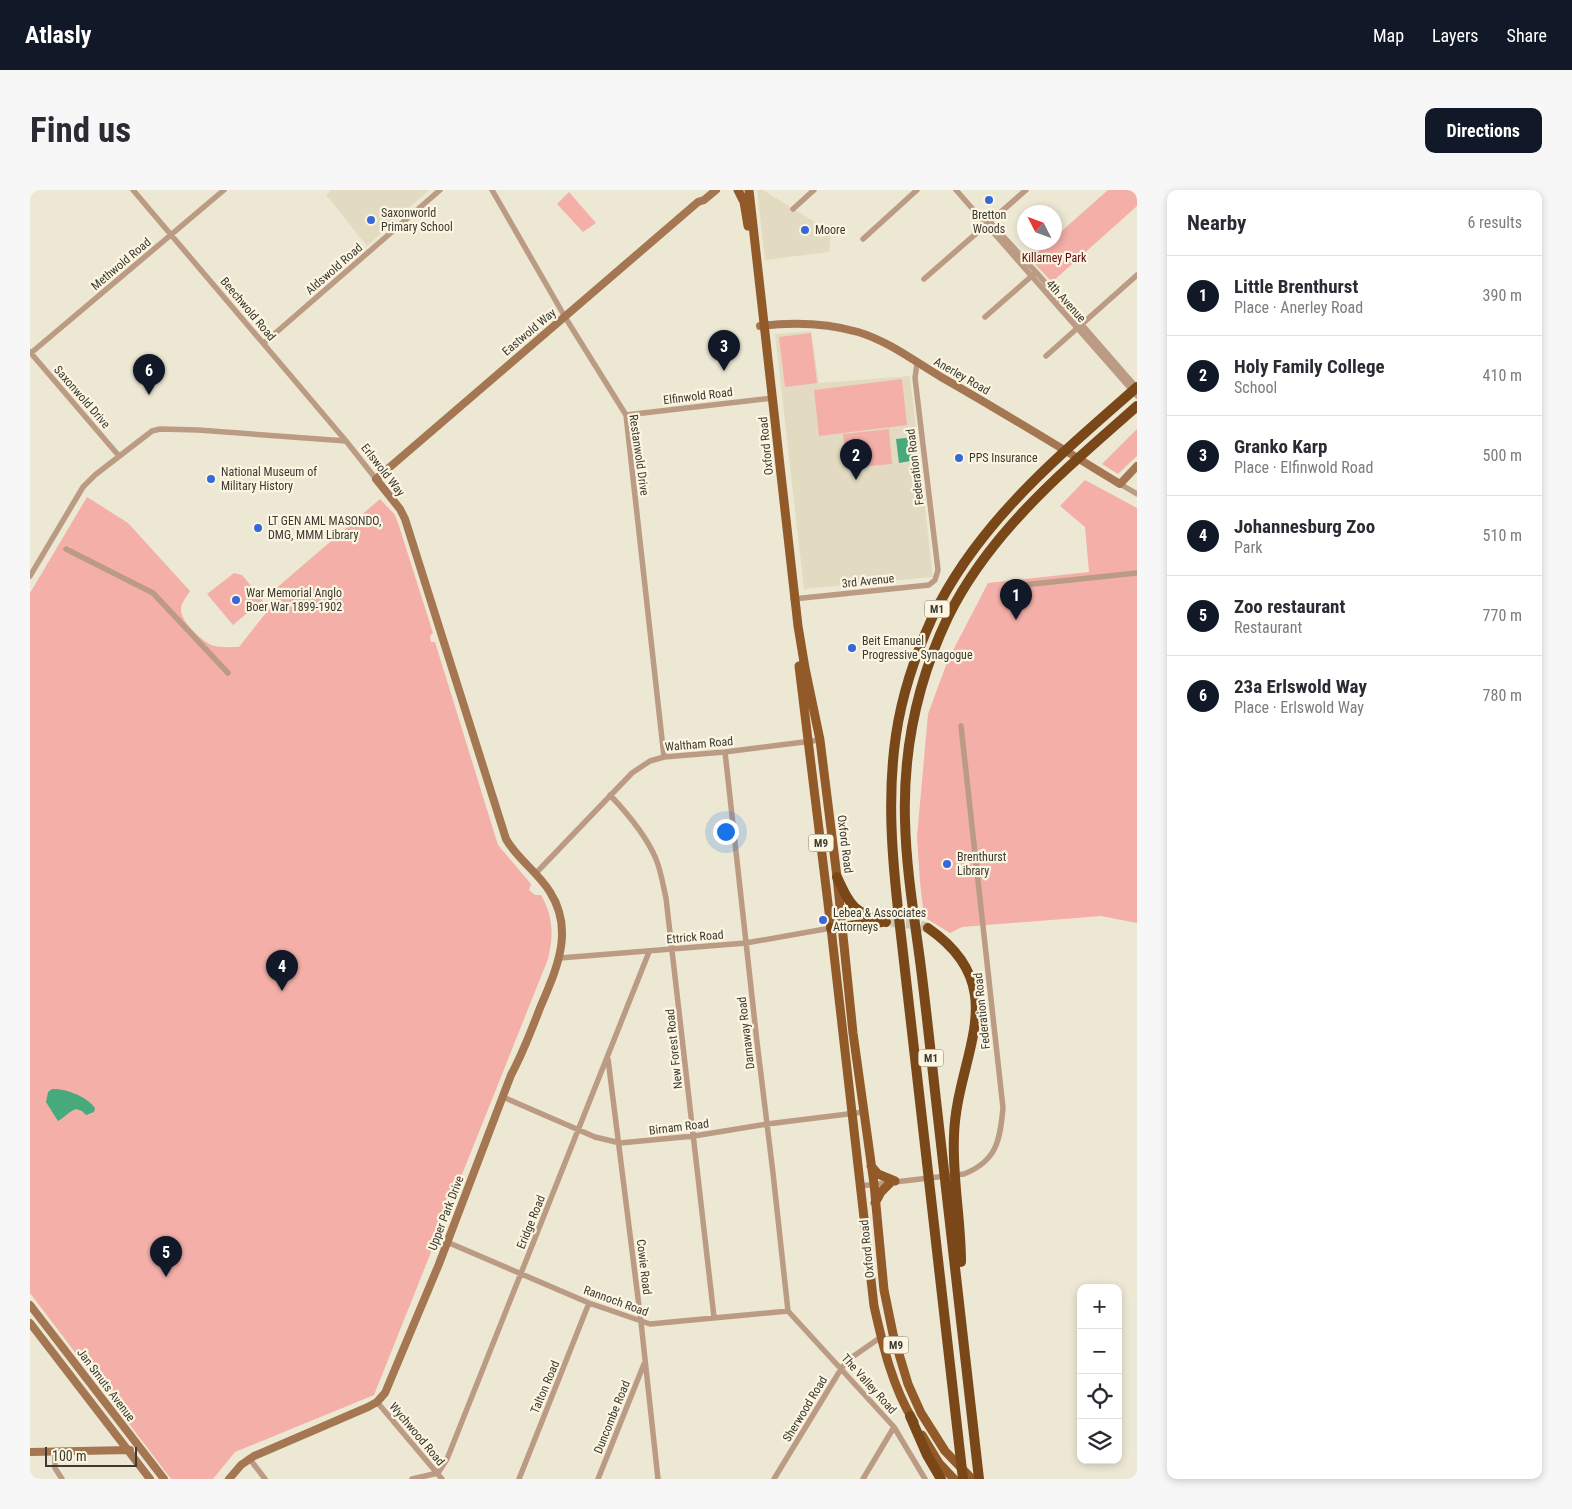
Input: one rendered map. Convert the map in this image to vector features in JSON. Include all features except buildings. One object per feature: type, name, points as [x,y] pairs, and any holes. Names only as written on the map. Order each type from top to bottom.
[{"type":"highway","name":"M1","points":[[964,1479],[897,902],[891,798],[896,735],[910,676],[924,636],[963,564],[988,529],[1014,500],[1137,388]]},
{"type":"highway","name":"M1","points":[[978,1479],[961,1318],[952,1194],[944,1163],[919,952],[912,911],[905,820],[907,763],[913,723],[922,685],[940,635],[964,589],[981,562],[1004,532],[1039,495],[1137,406]]},
{"type":"highway","points":[[836,927],[889,922],[863,914],[853,908],[845,896],[837,877]]},
{"type":"highway","points":[[928,928],[952,946],[964,962],[974,988],[977,1003],[976,1025],[955,1118],[952,1194]]},
{"type":"highway","points":[[910,1416],[927,1455],[941,1479]]},
{"type":"main road","name":"Eastwold Way","points":[[698,202],[700,197],[708,190]]},
{"type":"main road","name":"Eastwold Way","points":[[376,479],[698,202],[704,200],[716,190]]},
{"type":"main road","name":"Oxford Road","points":[[738,190],[744,202],[762,326],[809,742],[874,1184],[874,1205],[884,1290],[892,1334],[908,1384],[939,1442],[949,1456],[972,1479]]},
{"type":"main road","name":"Oxford Road","points":[[749,190],[762,326]]},
{"type":"main road","name":"Anerley Road","points":[[762,326],[810,324],[846,329],[882,341],[1120,484]]},
{"type":"main road","points":[[1120,484],[1137,466]]},
{"type":"main road","name":"Erlswold Way","points":[[376,479],[406,519],[506,839],[536,873]]},
{"type":"main road","name":"Oxford Road","points":[[793,600],[804,668],[820,740],[837,877],[836,927],[852,1114],[874,1306],[881,1337],[898,1391],[910,1416],[939,1462],[954,1479]]},
{"type":"main road","name":"Upper Park Drive","points":[[377,1402],[385,1393],[398,1364],[560,958],[563,930],[560,914],[550,892],[536,873]]},
{"type":"main road","points":[[871,1166],[877,1174],[893,1182],[881,1192],[874,1205]]},
{"type":"main road","name":"Jan Smuts Avenue","points":[[30,1305],[164,1479]]},
{"type":"main road","name":"Jan Smuts Avenue","points":[[30,1323],[150,1479]]},
{"type":"main road","points":[[229,1479],[249,1458],[377,1402]]},
{"type":"main road","points":[[110,1451],[117,1436]]},
{"type":"main road","points":[[30,1452],[110,1451],[139,1448]]},
{"type":"street","name":"Beechwold Road","points":[[133,190],[346,441]]},
{"type":"street","name":"Methwold Road","points":[[30,352],[224,190]]},
{"type":"street","name":"Aldswold Road","points":[[264,343],[440,190]]},
{"type":"street","name":"Restanwold Drive","points":[[492,190],[565,317],[626,415],[664,757]]},
{"type":"street","points":[[793,209],[814,190]]},
{"type":"street","points":[[863,239],[917,190]]},
{"type":"street","name":"4th Avenue","points":[[956,190],[1034,274],[1124,378],[1137,396]]},
{"type":"street","points":[[924,279],[1026,190]]},
{"type":"street","points":[[984,317],[1034,274]]},
{"type":"street","points":[[1046,356],[1137,275]]},
{"type":"street","name":"Saxonwold Drive","points":[[30,352],[120,456]]},
{"type":"street","name":"Federation Road","points":[[917,363],[915,378],[938,570]]},
{"type":"street","name":"4th Avenue","points":[[1124,378],[1137,388]]},
{"type":"street","name":"Elfinwold Road","points":[[626,415],[771,398]]},
{"type":"street","name":"Erlswold Way","points":[[30,576],[83,487],[95,474],[148,433],[160,429],[346,441],[376,479]]},
{"type":"street","name":"Anerley Road","points":[[1120,484],[1137,494]]},
{"type":"street","points":[[66,549],[153,593],[228,673]]},
{"type":"street","name":"3rd Avenue","points":[[793,600],[929,585],[935,580],[938,570]]},
{"type":"street","points":[[1023,585],[1137,572]]},
{"type":"street","name":"Federation Road","points":[[860,1186],[970,1172],[985,1162],[992,1154],[1000,1138],[1002,1108],[961,726]]},
{"type":"street","name":"Waltham Road","points":[[536,873],[610,795],[638,768],[650,761],[664,757],[725,752],[820,740]]},
{"type":"street","name":"Darnaway Road","points":[[725,752],[788,1311]]},
{"type":"street","name":"New Forest Road","points":[[610,795],[633,821],[650,847],[656,860],[666,898],[714,1317]]},
{"type":"street","name":"Ettrick Road","points":[[560,958],[649,952],[746,942],[836,927]]},
{"type":"street","name":"Eridge Road","points":[[438,1474],[447,1459],[649,952]]},
{"type":"street","name":"Cowie Road","points":[[608,1058],[620,1144],[658,1479]]},
{"type":"street","name":"Birnam Road","points":[[503,1097],[595,1137],[620,1144],[694,1136],[767,1124],[864,1112]]},
{"type":"street","name":"Rannoch Road","points":[[447,1242],[589,1303],[641,1322],[663,1324],[714,1317],[788,1311]]},
{"type":"street","name":"Talton Road","points":[[519,1479],[589,1303]]},
{"type":"street","name":"The Valley Road","points":[[788,1311],[894,1427],[925,1479]]},
{"type":"street","name":"Sherwood Road","points":[[774,1479],[841,1369],[848,1360],[881,1337]]},
{"type":"street","name":"Duncombe Road","points":[[598,1479],[645,1362]]},
{"type":"street","name":"Wychwood Road","points":[[377,1402],[442,1479]]},
{"type":"street","points":[[863,1479],[894,1427]]},
{"type":"street","points":[[55,1452],[55,1468],[62,1479]]},
{"type":"street","points":[[249,1458],[265,1479]]},
{"type":"street","points":[[412,1479],[438,1474]]},
{"type":"shaded area","name":"Saxonworld Primary School","points":[[331,190],[429,190],[367,246],[326,195]]},
{"type":"shaded area","points":[[757,190],[763,190],[831,232],[829,252],[765,260]]},
{"type":"shaded area","points":[[811,331],[819,383],[910,376],[933,577],[804,589],[775,334]]},
{"type":"shaded area","points":[[914,437],[916,460],[899,463],[896,439]]},
{"type":"shaded area","points":[[52,1089],[63,1090],[82,1097],[92,1104],[95,1108],[94,1112],[86,1115],[76,1109],[58,1121],[46,1102],[48,1092]]},
{"type":"green space","name":"Killarney Park","points":[[1108,190],[1137,190],[1137,206],[1052,282],[1030,259],[1040,250],[1062,250],[1062,231]]},
{"type":"green space","points":[[569,192],[596,223],[583,232],[557,204]]},
{"type":"green space","points":[[811,333],[817,383],[785,387],[779,337]]},
{"type":"green space","points":[[902,379],[907,425],[819,436],[814,390]]},
{"type":"green space","points":[[889,429],[892,464],[846,468],[843,434]]},
{"type":"green space","points":[[1137,429],[1137,456],[1118,474],[1102,464]]},
{"type":"green space","points":[[1085,480],[1137,508],[1137,923],[1101,916],[962,927],[950,933],[924,917],[920,882],[917,837],[928,714],[948,660],[988,583],[1089,572],[1085,527],[1060,506]]},
{"type":"green space","points":[[87,497],[128,523],[190,591],[181,607],[184,619],[202,639],[217,647],[239,647],[277,599],[273,591],[380,499],[395,515],[399,526],[433,633],[430,636],[431,642],[435,642],[498,845],[531,884],[529,890],[535,895],[541,895],[550,918],[552,934],[548,959],[374,1395],[235,1452],[213,1479],[171,1479],[30,1293],[30,593]]},
{"type":"green space","points":[[234,573],[242,575],[263,600],[233,625],[207,594]]},
{"type":"tunnel","points":[[891,922],[916,924],[928,928]]},
{"type":"place","name":"Bretton Woods","points":[[989,200]]},
{"type":"place","name":"Saxonworld Primary School","points":[[371,220]]},
{"type":"place","name":"Moore","points":[[805,230]]},
{"type":"place","name":"Granko Karp","points":[[724,371]]},
{"type":"place","name":"23a Erlswold Way","points":[[149,395]]},
{"type":"place","name":"PPS Insurance","points":[[959,458]]},
{"type":"place","name":"National Museum of Military History","points":[[211,479]]},
{"type":"place","name":"Holy Family College","points":[[856,480]]},
{"type":"place","name":"LT GEN AML MASONDO, DMG, MMM Library","points":[[258,528]]},
{"type":"place","name":"War Memorial Anglo Boer War 1899-1902","points":[[236,600]]},
{"type":"place","name":"Little Brenthurst","points":[[1016,620]]},
{"type":"place","name":"Beit Emanuel Progressive Synagogue","points":[[852,648]]},
{"type":"place","name":"Brenthurst Library","points":[[947,864]]},
{"type":"place","name":"Lebea & Associates Attorneys","points":[[823,920]]},
{"type":"place","name":"Johannesburg Zoo","points":[[282,991]]},
{"type":"place","name":"Zoo restaurant","points":[[166,1277]]}]
